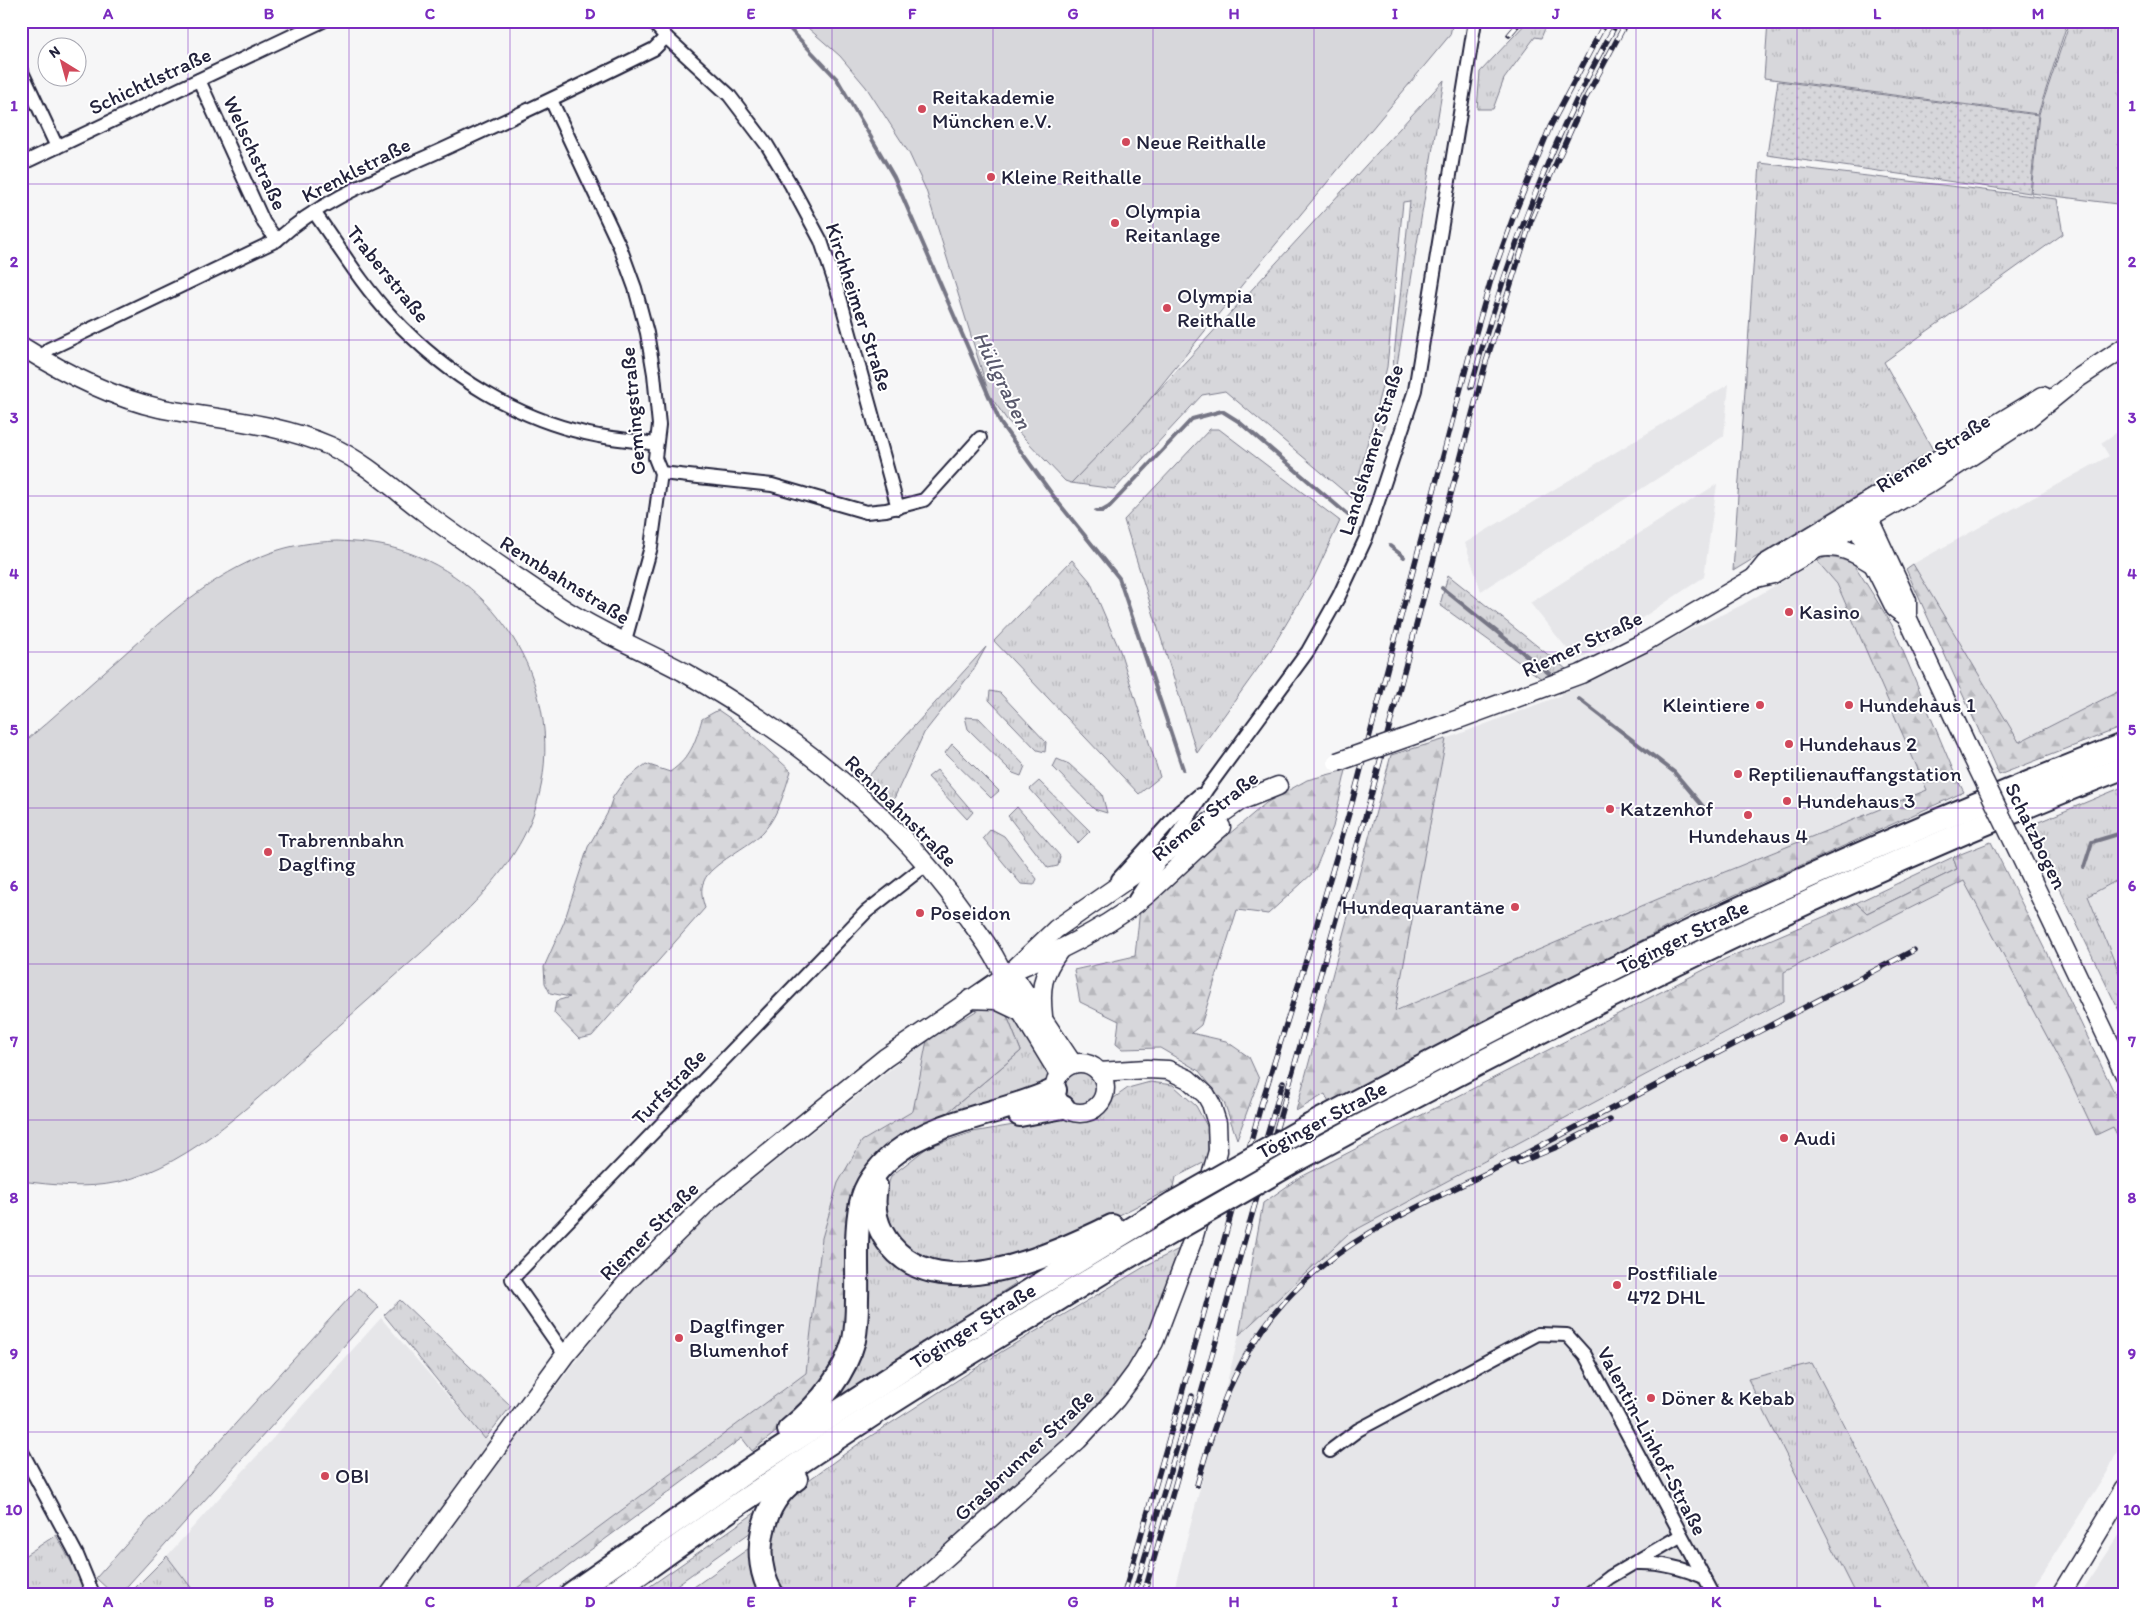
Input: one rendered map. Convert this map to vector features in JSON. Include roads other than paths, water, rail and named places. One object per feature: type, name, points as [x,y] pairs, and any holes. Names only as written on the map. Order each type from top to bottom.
[{"type":"highway","name":"Töginger Straße","points":[[571,1594],[753,1467],[936,1348],[1173,1203],[1311,1125],[1490,1031],[1698,928],[1897,838],[2125,744]]},
{"type":"highway","name":"Töginger Straße","points":[[611,1594],[669,1552],[852,1428],[950,1365],[1161,1238],[1297,1160],[1567,1017],[1650,976],[1832,890],[2125,767]]},
{"type":"highway","points":[[753,1467],[774,1442],[807,1416],[820,1401],[830,1388],[848,1356],[854,1339],[857,1319],[858,1228],[862,1198],[881,1168],[896,1152],[923,1136],[945,1126],[1017,1106],[1063,1084]]},
{"type":"highway","points":[[881,1168],[874,1196],[876,1222],[880,1232],[905,1260],[917,1266],[944,1274],[963,1275],[1006,1267],[1087,1238],[1156,1202],[1173,1203]]},
{"type":"highway","points":[[772,1594],[762,1568],[761,1552],[764,1527],[774,1501],[786,1486],[828,1457],[852,1428]]},
{"type":"street","name":"Schichtlstraße","points":[[21,164],[323,21]]},
{"type":"street","name":"Kirchheimer Straße","points":[[652,21],[666,37],[729,95],[767,145],[821,241],[841,301],[898,508]]},
{"type":"street","name":"Landshamer Straße","points":[[1129,908],[1207,788],[1308,651],[1339,596],[1366,538],[1416,390],[1475,21]]},
{"type":"street","name":"Krenklstraße","points":[[41,359],[49,349],[277,240],[288,230],[335,199],[551,100],[654,49],[666,37]]},
{"type":"street","points":[[21,70],[57,147]]},
{"type":"street","name":"Welschstraße","points":[[199,80],[264,223],[277,240]]},
{"type":"street","name":"Gemingstraße","points":[[551,100],[620,247],[635,288],[647,333],[654,374],[659,425],[655,458],[660,473],[651,547],[624,644]]},
{"type":"street","name":"Traberstraße","points":[[314,212],[390,316],[442,364],[474,387],[524,412],[557,424],[598,436],[656,444]]},
{"type":"street","name":"Rennbahnstraße","points":[[21,346],[81,380],[127,399],[159,408],[250,422],[308,437],[334,448],[358,462],[472,547],[563,608],[624,644],[678,670],[758,716],[839,778],[927,864],[1008,974],[1018,982],[1043,1018],[1063,1084]]},
{"type":"street","name":"Riemer Straße","points":[[1752,580],[1765,564],[1860,515],[1930,483],[2026,420],[2077,379],[2125,348]]},
{"type":"street","points":[[660,473],[772,485],[866,512],[898,508],[924,500],[980,438]]},
{"type":"street","name":"Riemer Straße","points":[[1337,762],[1542,689],[1613,659],[1752,580],[1773,574],[1818,548],[1860,515]]},
{"type":"street","name":"Schatzbogen","points":[[1860,515],[1873,564],[1895,608],[1907,617]]},
{"type":"street","name":"Schatzbogen","points":[[1860,515],[1907,601],[1907,617],[2125,1075]]},
{"type":"street","points":[[1818,548],[1831,546],[1846,549],[1873,564]]},
{"type":"street","name":"Riemer Straße","points":[[390,1594],[566,1355],[639,1270],[711,1199],[884,1058],[1008,974],[1059,951],[1129,908],[1148,894],[1200,845],[1234,817],[1278,786],[1240,801],[1056,929],[1008,974]]},
{"type":"street","name":"Landshamer Straße","points":[[1105,895],[1180,811],[1207,788]]},
{"type":"street","name":"Turfstraße","points":[[566,1355],[512,1279],[866,912],[927,864]]},
{"type":"street","points":[[1043,1018],[1042,980],[1059,951]]},
{"type":"street","name":"Rennbahnstraße","points":[[1008,974],[1006,987],[1063,1084]]},
{"type":"street","points":[[970,999],[996,1000],[1019,1011]]},
{"type":"street","points":[[1087,1064],[1102,1080],[1104,1096],[1094,1109],[1078,1113],[1063,1084],[1087,1064]]},
{"type":"street","name":"Grasbrunner Straße","points":[[905,1594],[1095,1424],[1136,1372],[1154,1342],[1193,1239],[1216,1158],[1219,1134],[1216,1113],[1206,1095],[1188,1079],[1168,1070],[1138,1069],[1102,1080]]},
{"type":"street","name":"Valentin-Linhof-Straße","points":[[1330,1451],[1358,1430],[1538,1334],[1567,1334],[1585,1355],[1680,1536],[1713,1594]]},
{"type":"street","points":[[21,1450],[77,1555],[93,1594]]},
{"type":"street","points":[[2061,1594],[2123,1497]]},
{"type":"street","points":[[1588,1594],[1610,1577],[1680,1536]]},
{"type":"street","points":[[1635,1564],[1654,1562],[1704,1577]]},
{"type":"waterway","name":"Hüllgraben","points":[[771,21],[790,29],[837,79],[894,177],[1001,424],[1057,501],[1119,578],[1183,769]]},
{"type":"waterway","points":[[1096,511],[1102,511],[1109,507],[1192,419],[1222,411],[1238,421],[1348,515]]},
{"type":"waterway","points":[[1390,546],[1404,557]]},
{"type":"waterway","points":[[1442,588],[1551,675]]},
{"type":"waterway","points":[[1579,699],[1674,772],[1706,810]]},
{"type":"waterway","points":[[2084,867],[2092,842],[2125,832]]},
{"type":"railway","points":[[1509,35],[1521,21]]},
{"type":"railway","points":[[1124,1594],[1177,1411],[1261,1105],[1352,803],[1492,276],[1514,215],[1550,127],[1606,21]]},
{"type":"railway","points":[[1471,387],[1499,292],[1533,199],[1572,109],[1618,21]]},
{"type":"railway","points":[[1144,1594],[1368,807],[1486,362],[1531,221],[1584,101],[1627,21]]},
{"type":"railway","points":[[1197,1485],[1220,1412],[1229,1389],[1252,1344],[1284,1302],[1309,1277],[1336,1256],[1395,1218],[1521,1156],[1914,950]]},
{"type":"railway","points":[[1264,1146],[1283,1082]]},
{"type":"railway","points":[[1518,1163],[1557,1147],[1610,1120]]},
{"type":"railway","points":[[1134,1594],[1192,1396]]},
{"type":"place","name":"Reitakademie München e.V.","points":[[922,109]]},
{"type":"place","name":"Neue Reithalle","points":[[1126,142]]},
{"type":"place","name":"Kleine Reithalle","points":[[991,177]]},
{"type":"place","name":"Olympia Reitanlage","points":[[1115,223]]},
{"type":"place","name":"Olympia Reithalle","points":[[1167,308]]},
{"type":"place","name":"Kasino","points":[[1789,612]]},
{"type":"place","name":"Kleintiere","points":[[1760,705]]},
{"type":"place","name":"Hundehaus 1","points":[[1849,705]]},
{"type":"place","name":"Hundehaus 2","points":[[1789,744]]},
{"type":"place","name":"Reptilienauffangstation","points":[[1738,774]]},
{"type":"place","name":"Hundehaus 3","points":[[1787,801]]},
{"type":"place","name":"Katzenhof","points":[[1610,809]]},
{"type":"place","name":"Hundehaus 4","points":[[1748,815]]},
{"type":"place","name":"Trabrennbahn Daglfing","points":[[268,852]]},
{"type":"place","name":"Hundequarantäne","points":[[1515,907]]},
{"type":"place","name":"Poseidon","points":[[920,913]]},
{"type":"place","name":"Audi","points":[[1784,1138]]},
{"type":"place","name":"Postfiliale 472 DHL","points":[[1617,1285]]},
{"type":"place","name":"Daglfinger Blumenhof","points":[[679,1338]]},
{"type":"place","name":"Döner & Kebab","points":[[1651,1398]]},
{"type":"place","name":"OBI","points":[[325,1476]]}]
